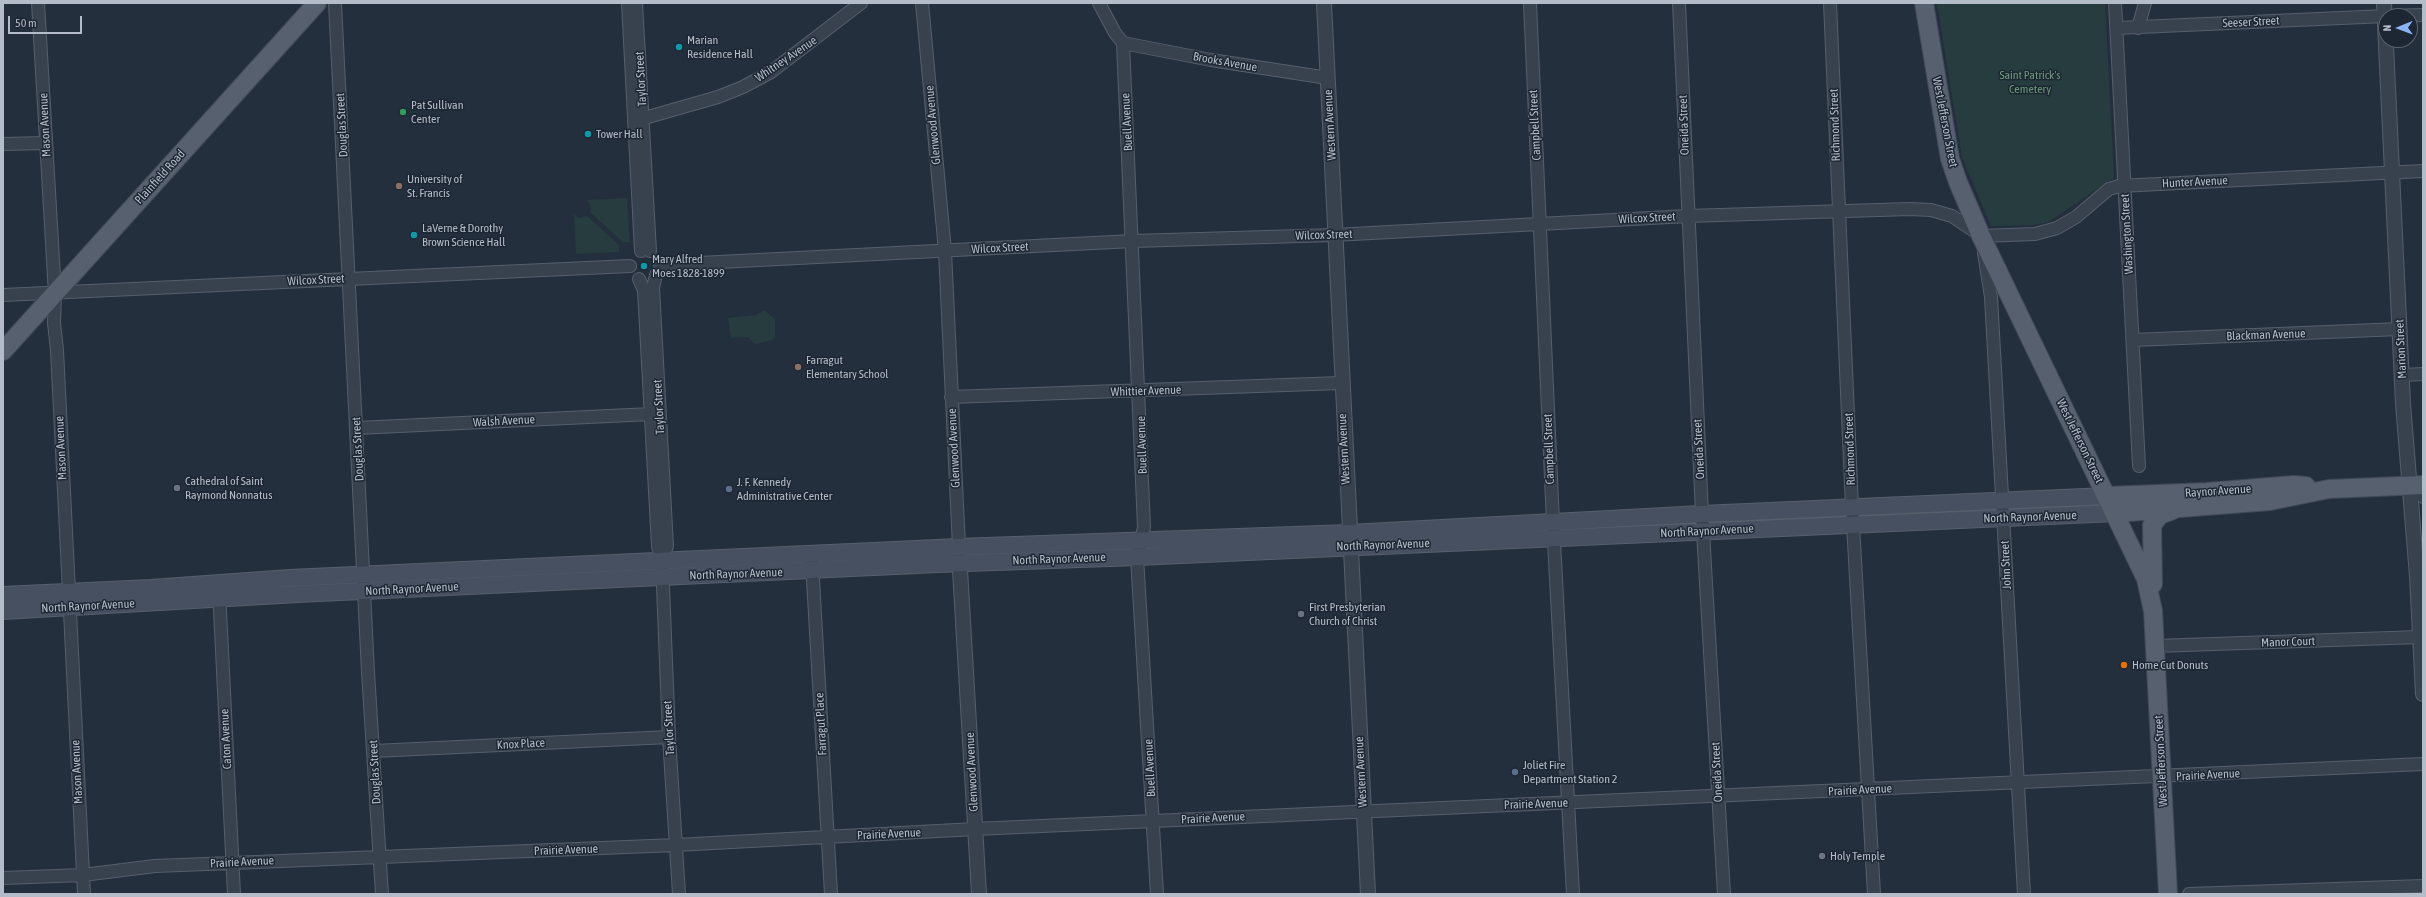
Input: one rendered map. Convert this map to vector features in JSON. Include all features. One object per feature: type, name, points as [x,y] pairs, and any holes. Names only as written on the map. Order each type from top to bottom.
[{"type":"main road","name":"Plainfield Road","points":[[3,351],[317,3]]},
{"type":"main road","name":"West Jefferson Street","points":[[1924,3],[1950,159],[1981,236],[2116,513],[2146,579],[2153,611],[2168,894]]},
{"type":"main road","name":"Raynor Avenue","points":[[2107,496],[2207,492],[2294,485],[2329,489]]},
{"type":"main road","name":"Raynor Avenue","points":[[2116,513],[2270,501],[2329,489],[2416,485]]},
{"type":"main road","name":"North Raynor Avenue","points":[[1553,530],[1702,514],[2107,496]]},
{"type":"main road","points":[[2153,611],[2152,525],[2160,515],[2174,509]]},
{"type":"main road","name":"North Raynor Avenue","points":[[3,611],[69,600],[219,591],[365,575],[811,554],[959,555],[1138,549],[1553,530],[1703,531],[2116,513]]},
{"type":"main road","name":"North Raynor Avenue","points":[[219,591],[365,591],[812,571],[959,555]]},
{"type":"main road","points":[[735,558],[735,574]]},
{"type":"main road","name":"North Raynor Avenue","points":[[3,595],[69,600]]},
{"type":"street","name":"Mason Avenue","points":[[38,3],[55,294],[54,323],[57,350],[84,894]]},
{"type":"street","name":"Douglas Street","points":[[335,3],[382,894]]},
{"type":"street","name":"Taylor Street","points":[[628,3],[639,120]]},
{"type":"street","name":"Taylor Street","points":[[636,3],[639,120],[645,251]]},
{"type":"street","name":"Whitney Avenue","points":[[639,120],[718,97],[743,87],[771,72],[861,3]]},
{"type":"street","name":"Glenwood Avenue","points":[[922,3],[945,251],[959,555],[979,894]]},
{"type":"street","points":[[1099,3],[1115,33],[1123,42]]},
{"type":"street","name":"Western Avenue","points":[[1324,3],[1341,383],[1368,894]]},
{"type":"street","name":"Campbell Street","points":[[1530,3],[1553,530],[1573,894]]},
{"type":"street","name":"Oneida Street","points":[[1679,3],[1702,514],[1724,894]]},
{"type":"street","name":"Richmond Street","points":[[1830,3],[1852,507],[1874,894]]},
{"type":"street","name":"Washington Street","points":[[2116,3],[2139,466]]},
{"type":"street","points":[[2138,28],[2146,3]]},
{"type":"street","name":"Seeser Street","points":[[2117,28],[2378,13]]},
{"type":"street","name":"Brooks Avenue","points":[[1123,42],[1211,60],[1328,78]]},
{"type":"street","name":"Buell Avenue","points":[[1123,42],[1140,392],[1144,527],[1138,549],[1158,894]]},
{"type":"street","name":"Marion Street","points":[[2387,48],[2402,375],[2416,485],[2423,694]]},
{"type":"street","points":[[3,144],[46,143]]},
{"type":"street","name":"Hunter Avenue","points":[[1981,236],[2035,234],[2057,228],[2076,217],[2109,189],[2125,186],[2423,171]]},
{"type":"street","name":"Wilcox Street","points":[[658,270],[945,251],[1133,241],[1334,235],[1688,216],[1910,209],[1931,210],[1952,216],[1981,236]]},
{"type":"street","name":"John Street","points":[[1981,236],[1991,297],[2024,894]]},
{"type":"street","points":[[645,251],[657,256],[658,270],[648,280],[639,279],[633,274],[630,266],[633,257],[645,251]]},
{"type":"street","name":"Wilcox Street","points":[[3,295],[55,294],[349,278],[630,266]]},
{"type":"street","name":"Taylor Street","points":[[658,270],[653,288],[667,546],[662,561]]},
{"type":"street","name":"Taylor Street","points":[[639,279],[644,290],[658,546],[662,561],[669,737],[679,894]]},
{"type":"street","name":"Blackman Avenue","points":[[2133,340],[2400,329]]},
{"type":"street","points":[[2402,375],[2423,374]]},
{"type":"street","name":"Whittier Avenue","points":[[951,397],[1140,392],[1341,383]]},
{"type":"street","name":"Walsh Avenue","points":[[357,428],[651,414]]},
{"type":"street","points":[[2416,485],[2423,497]]},
{"type":"street","name":"Farragut Place","points":[[811,554],[831,894]]},
{"type":"street","name":"Caton Avenue","points":[[219,591],[234,894]]},
{"type":"street","name":"Manor Court","points":[[2155,646],[2420,637]]},
{"type":"street","name":"Knox Place","points":[[374,751],[669,737]]},
{"type":"street","name":"Prairie Avenue","points":[[3,878],[83,875],[155,866],[676,845],[975,829],[2162,777],[2423,764]]},
{"type":"street","points":[[2189,894],[2423,886]]},
{"type":"green space","name":"Saint Patrick's Cemetery","points":[[1937,3],[2105,3],[2114,178],[2048,222],[2033,225],[1991,226],[1962,157]]},
{"type":"green space","points":[[627,198],[630,242],[623,242],[590,212],[591,206],[587,200]]},
{"type":"green space","points":[[574,214],[578,218],[587,216],[619,245],[619,252],[576,254]]},
{"type":"green space","points":[[764,310],[775,319],[775,335],[773,340],[755,344],[748,337],[731,338],[728,318],[756,315]]},
{"type":"place","name":"Marian Residence Hall","points":[[679,47]]},
{"type":"place","name":"Pat Sullivan Center","points":[[403,112]]},
{"type":"place","name":"Tower Hall","points":[[588,134]]},
{"type":"place","name":"University of St. Francis","points":[[399,186]]},
{"type":"place","name":"LaVerne & Dorothy Brown Science Hall","points":[[414,235]]},
{"type":"place","name":"Mary Alfred Moes 1828-1899","points":[[644,266]]},
{"type":"place","name":"Farragut Elementary School","points":[[798,367]]},
{"type":"place","name":"Cathedral of Saint Raymond Nonnatus","points":[[177,488]]},
{"type":"place","name":"J. F. Kennedy Administrative Center","points":[[729,489]]},
{"type":"place","name":"First Presbyterian Church of Christ","points":[[1301,614]]},
{"type":"place","name":"Home Cut Donuts","points":[[2124,665]]},
{"type":"place","name":"Joliet Fire Department Station 2","points":[[1515,772]]},
{"type":"place","name":"Holy Temple","points":[[1822,856]]}]
